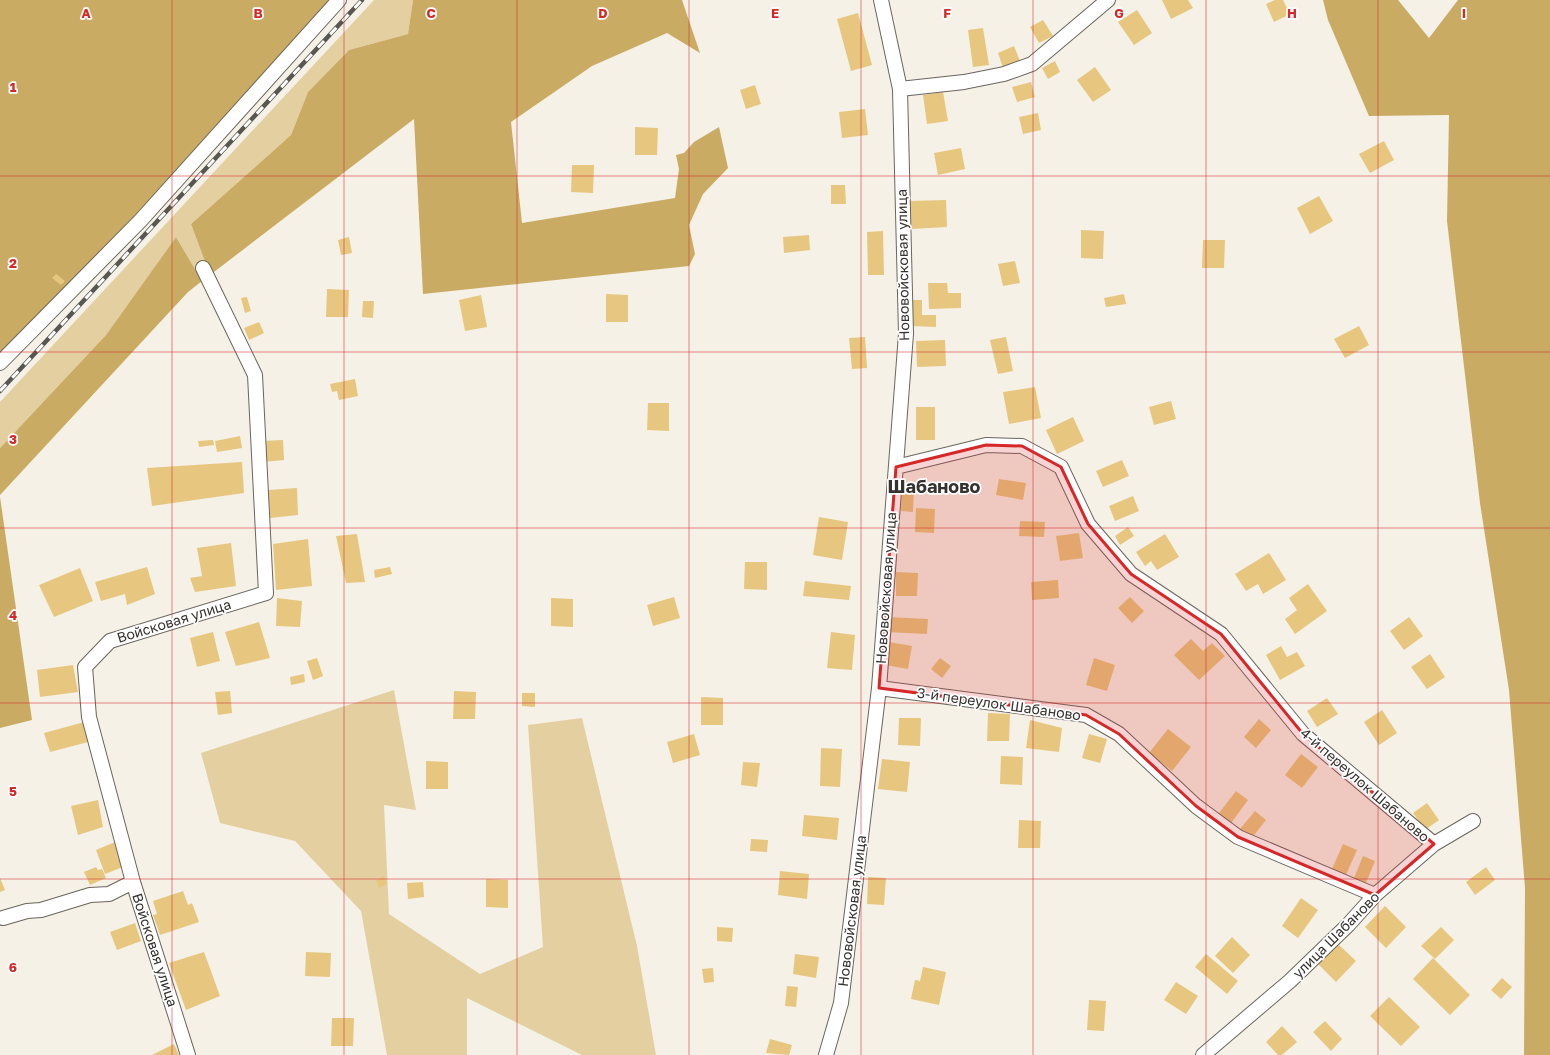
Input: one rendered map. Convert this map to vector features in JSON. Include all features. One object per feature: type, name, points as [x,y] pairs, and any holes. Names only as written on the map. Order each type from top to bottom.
[{"type":"street","points":[[0,362],[141,220],[339,0]]},
{"type":"street","name":"Нововойсковая улица","points":[[826,1055],[841,1003],[879,688],[906,334],[900,89],[881,0]]},
{"type":"street","points":[[900,89],[964,82],[1004,74],[1032,64],[1108,0]]},
{"type":"street","name":"Войсковая улица","points":[[188,1055],[133,882],[89,717],[85,667],[110,641],[266,593],[255,376],[203,268]]},
{"type":"street","name":"4-й переулок Шабаново","points":[[896,467],[986,445],[1022,446],[1061,467],[1088,524],[1130,574],[1221,634],[1303,734],[1434,844]]},
{"type":"street","name":"3-й переулок Шабаново","points":[[879,688],[1086,716],[1119,734],[1196,806],[1238,837],[1375,895]]},
{"type":"street","name":"улица Шабаново","points":[[1203,1055],[1290,981],[1375,895],[1434,844],[1473,821]]},
{"type":"street","points":[[3,918],[27,911],[41,910],[90,895],[109,894],[133,882]]},
{"type":"highlighted area","points":[[986,445],[1022,446],[1061,467],[1088,524],[1131,574],[1221,634],[1303,734],[1434,844],[1375,895],[1238,837],[1196,806],[1119,734],[1086,715],[879,688],[896,467]]},
{"type":"shaded area","points":[[0,0],[331,0],[136,215],[0,354]]},
{"type":"shaded area","points":[[374,0],[413,0],[408,34],[349,50],[308,92],[291,135],[191,224],[210,275],[202,281],[176,237],[106,335],[0,448],[0,402]]},
{"type":"shaded area","points":[[413,0],[682,0],[700,53],[667,33],[592,66],[511,122],[522,223],[675,198],[679,169],[676,155],[684,153],[694,142],[719,127],[728,168],[703,194],[689,225],[695,254],[689,266],[423,294],[414,119],[210,275],[191,224],[291,135],[308,92],[349,50],[408,34]]},
{"type":"shaded area","points":[[1323,0],[1398,0],[1429,38],[1458,0],[1550,0],[1550,1055],[1524,1055],[1525,888],[1509,690],[1480,503],[1447,221],[1449,115],[1369,116],[1328,20]]},
{"type":"shaded area","points":[[176,237],[202,281],[188,292],[0,495],[0,448],[106,335]]},
{"type":"shaded area","points":[[0,497],[32,720],[0,728]]},
{"type":"shaded area","points":[[394,690],[416,810],[384,805],[389,914],[480,974],[543,947],[528,725],[582,718],[637,946],[656,1055],[582,1055],[467,998],[467,1055],[387,1055],[361,911],[295,841],[220,823],[201,753]]},
{"type":"building","points":[[1162,0],[1188,0],[1193,8],[1171,19]]},
{"type":"building","points":[[1275,0],[1283,0],[1290,14],[1274,22],[1266,4]]},
{"type":"building","points":[[1137,10],[1152,33],[1134,45],[1118,22]]},
{"type":"building","points":[[858,13],[872,65],[851,71],[837,19]]},
{"type":"building","points":[[1043,20],[1053,36],[1039,43],[1030,27]]},
{"type":"building","points":[[983,28],[989,65],[973,67],[968,30]]},
{"type":"building","points":[[1014,46],[1020,61],[1003,68],[998,53]]},
{"type":"building","points":[[1055,61],[1060,72],[1048,79],[1042,68]]},
{"type":"building","points":[[1095,67],[1111,90],[1093,102],[1077,80]]},
{"type":"building","points":[[1031,82],[1035,97],[1017,102],[1012,87]]},
{"type":"building","points":[[755,85],[761,104],[746,109],[740,90]]},
{"type":"building","points":[[943,92],[948,121],[927,124],[923,95]]},
{"type":"building","points":[[865,109],[868,135],[842,138],[839,112]]},
{"type":"building","points":[[1038,113],[1041,130],[1023,134],[1019,117]]},
{"type":"building","points":[[635,127],[658,128],[657,155],[635,155]]},
{"type":"building","points":[[1384,141],[1394,160],[1370,173],[1359,154]]},
{"type":"building","points":[[961,148],[965,169],[938,175],[934,153]]},
{"type":"building","points":[[572,165],[594,165],[593,193],[571,192]]},
{"type":"building","points":[[831,185],[845,185],[846,204],[831,204]]},
{"type":"building","points":[[1319,196],[1333,221],[1310,234],[1297,208]]},
{"type":"building","points":[[946,200],[947,227],[911,229],[910,201]]},
{"type":"building","points":[[1081,230],[1104,231],[1103,259],[1081,258]]},
{"type":"building","points":[[883,231],[884,275],[868,275],[867,232]]},
{"type":"building","points":[[809,235],[810,250],[784,253],[783,237]]},
{"type":"building","points":[[349,237],[352,253],[341,255],[338,240]]},
{"type":"building","points":[[1203,240],[1225,240],[1224,268],[1202,268]]},
{"type":"building","points":[[1015,261],[1020,283],[1003,286],[998,264]]},
{"type":"building","points":[[56,274],[65,281],[61,285],[52,278]]},
{"type":"building","points":[[928,283],[947,283],[948,293],[961,293],[961,308],[929,309]]},
{"type":"building","points":[[327,289],[349,290],[348,317],[326,317]]},
{"type":"building","points":[[606,294],[628,295],[628,322],[606,322]]},
{"type":"building","points":[[1124,294],[1126,304],[1106,307],[1104,298]]},
{"type":"building","points":[[481,295],[487,327],[465,331],[459,300]]},
{"type":"building","points":[[247,297],[251,311],[245,313],[241,298]]},
{"type":"building","points":[[909,300],[922,300],[922,315],[936,315],[936,327],[909,326]]},
{"type":"building","points":[[363,301],[374,301],[373,318],[362,317]]},
{"type":"building","points":[[259,322],[264,333],[249,340],[244,328]]},
{"type":"building","points":[[1359,326],[1369,345],[1345,358],[1334,339]]},
{"type":"building","points":[[865,337],[867,368],[852,369],[849,338]]},
{"type":"building","points":[[1006,337],[1013,371],[998,374],[990,340]]},
{"type":"building","points":[[945,340],[946,366],[917,367],[916,341]]},
{"type":"building","points":[[355,379],[358,396],[339,400],[337,391],[332,392],[330,384]]},
{"type":"building","points":[[1035,387],[1041,418],[1009,424],[1003,392]]},
{"type":"building","points":[[1171,401],[1176,419],[1154,425],[1149,407]]},
{"type":"building","points":[[648,403],[669,403],[669,431],[647,430]]},
{"type":"building","points":[[916,407],[935,407],[935,440],[916,440]]},
{"type":"building","points":[[1073,417],[1084,441],[1057,454],[1046,430]]},
{"type":"building","points":[[240,436],[242,448],[217,452],[215,441]]},
{"type":"building","points":[[213,440],[214,445],[199,447],[198,441]]},
{"type":"building","points":[[283,440],[284,460],[263,462],[262,441]]},
{"type":"building","points":[[1122,460],[1129,476],[1103,487],[1096,471]]},
{"type":"building","points":[[242,462],[244,493],[152,506],[147,468]]},
{"type":"building","points":[[999,479],[1026,483],[1023,500],[996,495]]},
{"type":"building","points":[[297,488],[298,515],[270,518],[268,490]]},
{"type":"building","points":[[902,488],[914,489],[913,512],[901,511]]},
{"type":"building","points":[[1133,496],[1139,511],[1115,521],[1109,506]]},
{"type":"building","points":[[916,508],[935,509],[934,533],[915,532]]},
{"type":"building","points":[[819,517],[848,522],[842,560],[813,555]]},
{"type":"building","points":[[1020,521],[1045,522],[1044,537],[1019,536]]},
{"type":"building","points":[[1128,527],[1134,536],[1120,545],[1115,536]]},
{"type":"building","points":[[1079,533],[1083,558],[1060,561],[1056,536]]},
{"type":"building","points":[[357,534],[365,582],[346,583],[336,536]]},
{"type":"building","points":[[1165,534],[1179,557],[1157,570],[1151,561],[1145,566],[1136,552]]},
{"type":"building","points":[[308,539],[312,586],[276,590],[273,544]]},
{"type":"building","points":[[231,543],[236,586],[195,592],[190,578],[202,576],[197,548]]},
{"type":"building","points":[[1269,553],[1286,580],[1263,594],[1258,584],[1246,591],[1235,574]]},
{"type":"building","points":[[745,562],[767,562],[767,590],[744,589]]},
{"type":"building","points":[[147,567],[155,594],[127,605],[125,594],[101,601],[95,582]]},
{"type":"building","points":[[390,567],[392,574],[375,578],[374,570]]},
{"type":"building","points":[[80,568],[93,601],[54,617],[39,585]]},
{"type":"building","points":[[896,572],[918,573],[917,596],[896,596]]},
{"type":"building","points":[[1058,580],[1059,598],[1032,600],[1031,582]]},
{"type":"building","points":[[805,581],[851,586],[849,600],[803,596]]},
{"type":"building","points":[[1308,584],[1327,611],[1295,634],[1285,619],[1297,610],[1289,598]]},
{"type":"building","points":[[674,597],[680,618],[653,626],[647,605]]},
{"type":"building","points":[[1130,597],[1144,611],[1132,623],[1118,608]]},
{"type":"building","points":[[277,598],[302,601],[300,627],[276,626]]},
{"type":"building","points":[[551,598],[573,599],[573,627],[551,626]]},
{"type":"building","points":[[887,617],[928,619],[927,634],[886,632]]},
{"type":"building","points":[[1409,617],[1423,636],[1404,650],[1390,631]]},
{"type":"building","points":[[259,622],[270,658],[236,666],[225,632]]},
{"type":"building","points":[[213,632],[220,661],[197,667],[190,638]]},
{"type":"building","points":[[831,632],[855,635],[852,670],[827,668]]},
{"type":"building","points":[[1191,639],[1203,651],[1212,643],[1225,656],[1199,680],[1174,655]]},
{"type":"building","points":[[889,642],[912,646],[908,669],[885,665]]},
{"type":"building","points":[[1281,646],[1287,657],[1297,652],[1305,666],[1280,680],[1266,655]]},
{"type":"building","points":[[1430,654],[1445,677],[1427,689],[1411,667]]},
{"type":"building","points":[[317,658],[323,676],[313,680],[307,661]]},
{"type":"building","points":[[940,658],[951,666],[942,678],[931,669]]},
{"type":"building","points":[[1094,658],[1115,665],[1107,691],[1086,685]]},
{"type":"building","points":[[73,665],[78,692],[40,697],[37,670]]},
{"type":"building","points":[[304,674],[305,682],[291,685],[290,677]]},
{"type":"building","points":[[230,691],[232,713],[218,715],[215,692]]},
{"type":"building","points":[[454,691],[476,692],[475,719],[453,719]]},
{"type":"building","points":[[522,693],[535,693],[535,707],[522,706]]},
{"type":"building","points":[[701,697],[723,698],[723,725],[701,725]]},
{"type":"building","points":[[1327,698],[1338,714],[1317,727],[1307,711]]},
{"type":"building","points":[[1382,710],[1397,733],[1379,745],[1364,722]]},
{"type":"building","points":[[988,713],[1010,714],[1009,741],[987,741]]},
{"type":"building","points":[[899,718],[921,718],[920,746],[898,745]]},
{"type":"building","points":[[1259,719],[1271,730],[1256,748],[1244,737]]},
{"type":"building","points":[[1030,720],[1062,728],[1059,752],[1026,748]]},
{"type":"building","points":[[88,721],[92,741],[50,752],[44,733]]},
{"type":"building","points":[[1168,729],[1191,747],[1172,771],[1149,753]]},
{"type":"building","points":[[694,734],[700,755],[673,763],[667,742]]},
{"type":"building","points":[[1089,734],[1107,739],[1100,763],[1082,758]]},
{"type":"building","points":[[821,748],[842,749],[840,787],[820,786]]},
{"type":"building","points":[[1301,754],[1318,767],[1302,788],[1285,775]]},
{"type":"building","points":[[1001,756],[1023,757],[1022,785],[1000,784]]},
{"type":"building","points":[[882,759],[910,762],[907,792],[878,789]]},
{"type":"building","points":[[426,761],[448,762],[448,789],[426,789]]},
{"type":"building","points":[[743,762],[760,763],[757,787],[741,785]]},
{"type":"building","points":[[1236,791],[1248,800],[1229,826],[1216,817]]},
{"type":"building","points":[[98,800],[103,827],[78,835],[71,806]]},
{"type":"building","points":[[1427,803],[1439,820],[1425,830],[1413,813]]},
{"type":"building","points":[[1255,811],[1266,820],[1251,839],[1240,829]]},
{"type":"building","points":[[804,815],[839,818],[837,840],[802,836]]},
{"type":"building","points":[[1019,820],[1041,821],[1040,848],[1018,848]]},
{"type":"building","points":[[751,839],[768,840],[767,852],[750,851]]},
{"type":"building","points":[[115,842],[123,867],[105,874],[96,850]]},
{"type":"building","points":[[1343,844],[1357,850],[1346,875],[1332,869]]},
{"type":"building","points":[[1363,856],[1375,861],[1366,883],[1354,878]]},
{"type":"building","points":[[96,867],[98,870],[102,869],[106,878],[90,885],[84,872]]},
{"type":"building","points":[[1486,867],[1495,880],[1475,895],[1466,882]]},
{"type":"building","points":[[780,871],[809,874],[807,899],[778,895]]},
{"type":"building","points":[[384,876],[387,884],[379,888],[376,880]]},
{"type":"building","points":[[868,877],[886,878],[884,905],[867,904]]},
{"type":"building","points":[[0,878],[5,890],[0,892]]},
{"type":"building","points":[[486,879],[508,880],[508,908],[486,907]]},
{"type":"building","points":[[423,882],[424,897],[408,899],[407,883]]},
{"type":"building","points":[[183,891],[188,905],[192,903],[199,922],[160,935],[153,915],[157,914],[153,901]]},
{"type":"building","points":[[1301,898],[1318,910],[1298,938],[1282,926]]},
{"type":"building","points":[[1385,906],[1406,927],[1386,948],[1365,927]]},
{"type":"building","points":[[135,923],[141,941],[117,950],[110,932]]},
{"type":"building","points":[[717,927],[733,928],[732,942],[717,941]]},
{"type":"building","points":[[1441,927],[1454,940],[1435,959],[1421,946]]},
{"type":"building","points":[[1232,937],[1250,955],[1233,973],[1215,956]]},
{"type":"building","points":[[1337,943],[1356,961],[1336,982],[1317,963]]},
{"type":"building","points":[[204,952],[220,996],[186,1010],[169,963]]},
{"type":"building","points":[[306,952],[331,953],[330,977],[305,976]]},
{"type":"building","points":[[795,954],[819,957],[816,978],[793,974]]},
{"type":"building","points":[[1206,954],[1238,981],[1227,994],[1195,967]]},
{"type":"building","points":[[1433,958],[1470,995],[1450,1015],[1413,979]]},
{"type":"building","points":[[923,967],[946,972],[939,1005],[911,999],[915,980],[920,981]]},
{"type":"building","points":[[713,968],[714,982],[704,983],[702,969]]},
{"type":"building","points":[[1502,978],[1512,987],[1501,999],[1491,990]]},
{"type":"building","points":[[1176,982],[1198,996],[1186,1014],[1164,1000]]},
{"type":"building","points":[[787,986],[798,987],[796,1007],[785,1006]]},
{"type":"building","points":[[1389,997],[1420,1027],[1401,1046],[1370,1016]]},
{"type":"building","points":[[1089,1000],[1106,1001],[1104,1031],[1087,1030]]},
{"type":"building","points":[[332,1018],[354,1018],[353,1046],[331,1046]]},
{"type":"building","points":[[1325,1021],[1342,1039],[1331,1051],[1313,1032]]},
{"type":"building","points":[[1282,1026],[1297,1042],[1282,1055],[1278,1055],[1266,1042]]},
{"type":"building","points":[[770,1039],[792,1045],[789,1055],[766,1053]]},
{"type":"building","points":[[174,1044],[179,1055],[152,1055]]},
{"type":"railway","points":[[0,391],[362,0]]},
{"type":"district","name":"Шабаново","points":[[934,487]]}]
